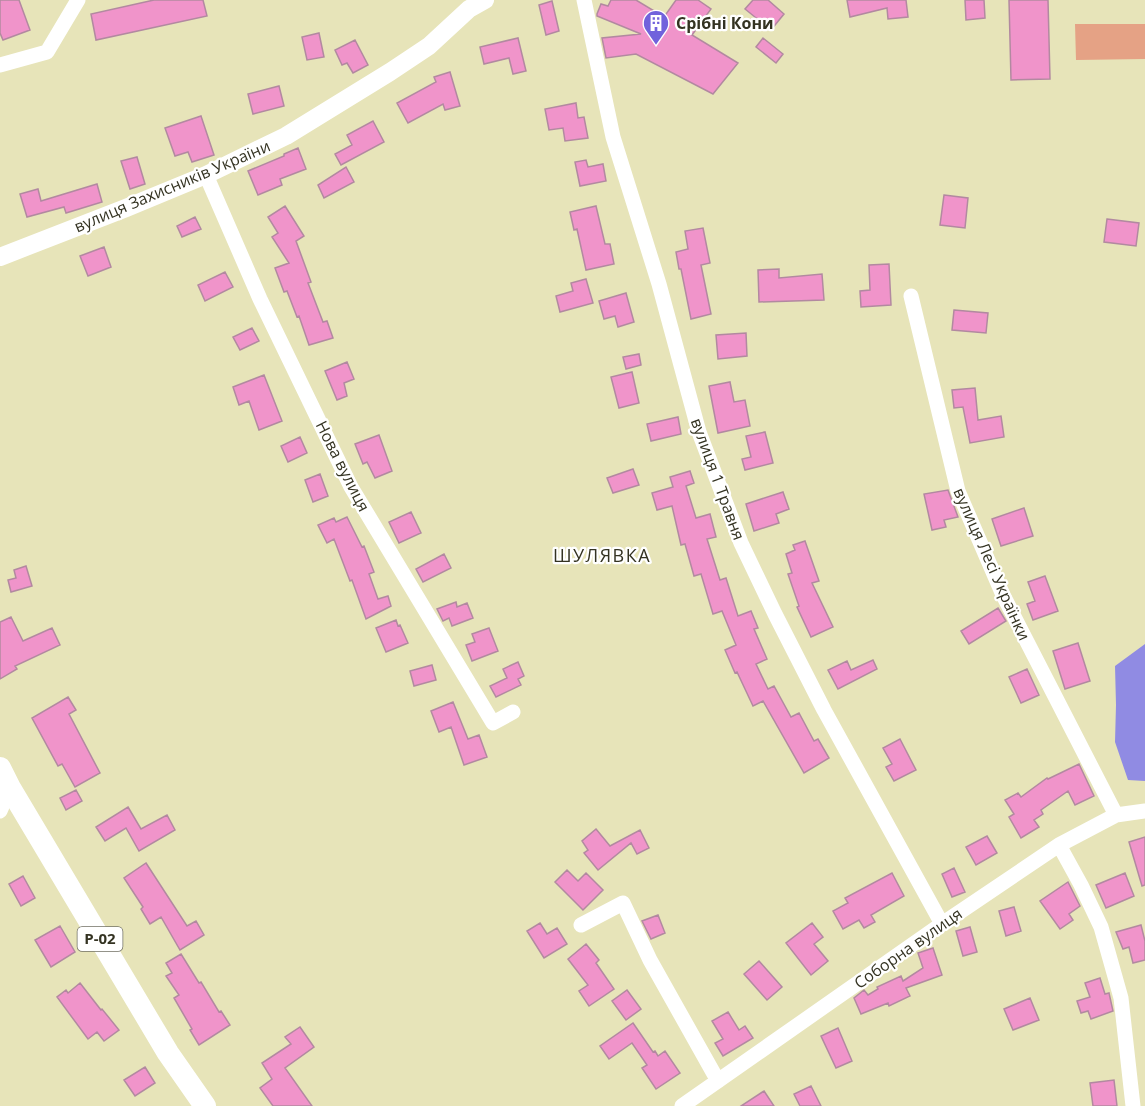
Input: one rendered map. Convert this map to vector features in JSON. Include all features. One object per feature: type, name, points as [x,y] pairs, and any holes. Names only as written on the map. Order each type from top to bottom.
[{"type":"main road","name":"Р-02","points":[[5,778],[168,1053],[205,1106]]},
{"type":"street","points":[[0,65],[47,52],[78,0]]},
{"type":"street","name":"вулиця Захисників України","points":[[0,257],[206,175],[286,136],[429,46],[469,9],[485,0]]},
{"type":"street","name":"вулиця 1 Травня","points":[[584,0],[613,137],[659,284],[699,432],[741,543],[824,710],[942,924]]},
{"type":"street","name":"Нова вулиця","points":[[206,175],[260,298],[351,487],[493,723],[513,712]]},
{"type":"street","name":"вулиця Лесі Українки","points":[[911,296],[958,491],[1003,595],[1116,815]]},
{"type":"street","points":[[0,811],[5,778]]},
{"type":"street","name":"Соборна вулиця","points":[[682,1106],[1059,845],[1116,815],[1145,811]]},
{"type":"street","points":[[1059,845],[1101,927],[1112,964],[1121,998],[1133,1106]]},
{"type":"street","points":[[581,924],[623,903],[650,960],[718,1081]]},
{"type":"shaded area","points":[[1075,24],[1145,24],[1145,59],[1076,60]]},
{"type":"shaded area","points":[[1145,644],[1145,781],[1128,780],[1115,742],[1115,666]]},
{"type":"building","points":[[0,0],[19,0],[30,30],[3,40],[0,33]]},
{"type":"building","points":[[154,0],[203,0],[207,16],[96,40],[91,14]]},
{"type":"building","name":"Срібні Кони","points":[[611,0],[636,0],[664,17],[676,0],[698,0],[711,9],[692,35],[738,63],[713,94],[636,54],[606,58],[602,38],[641,34],[597,16],[601,4],[608,6]]},
{"type":"building","points":[[753,0],[768,0],[784,14],[771,30],[745,9]]},
{"type":"building","points":[[847,0],[906,0],[908,17],[888,19],[887,8],[850,17]]},
{"type":"building","points":[[965,0],[984,0],[985,18],[966,20]]},
{"type":"building","points":[[1009,0],[1048,0],[1050,79],[1011,80]]},
{"type":"building","points":[[552,1],[559,31],[546,35],[539,5]]},
{"type":"building","points":[[319,33],[324,57],[307,60],[302,37]]},
{"type":"building","points":[[518,38],[526,71],[513,74],[509,58],[484,64],[480,47]]},
{"type":"building","points":[[763,38],[783,54],[776,63],[756,47]]},
{"type":"building","points":[[355,40],[368,65],[353,73],[347,63],[342,65],[335,50]]},
{"type":"building","points":[[450,72],[460,106],[445,110],[443,104],[408,123],[397,103],[436,82],[434,77]]},
{"type":"building","points":[[279,86],[284,106],[253,114],[248,94]]},
{"type":"building","points":[[576,103],[578,118],[584,117],[588,138],[565,141],[563,128],[549,130],[545,109]]},
{"type":"building","points":[[201,116],[214,155],[192,162],[188,152],[175,156],[165,128]]},
{"type":"building","points":[[373,121],[384,142],[341,165],[335,154],[352,145],[347,135]]},
{"type":"building","points":[[298,148],[306,169],[280,179],[282,185],[258,195],[248,171]]},
{"type":"building","points":[[137,157],[145,184],[130,189],[121,161]]},
{"type":"building","points":[[586,160],[588,167],[603,164],[606,181],[580,186],[575,162]]},
{"type":"building","points":[[346,167],[354,182],[324,198],[318,185]]},
{"type":"building","points":[[97,184],[102,202],[66,213],[64,207],[27,217],[20,194],[38,189],[41,201]]},
{"type":"building","points":[[944,195],[968,198],[965,228],[940,225]]},
{"type":"building","points":[[285,206],[304,236],[296,241],[311,282],[308,283],[323,322],[327,321],[333,338],[309,345],[299,316],[297,317],[287,291],[284,292],[275,268],[289,263],[272,237],[278,233],[268,217]]},
{"type":"building","points":[[596,206],[605,244],[610,244],[614,264],[586,270],[577,229],[574,230],[570,212]]},
{"type":"building","points":[[195,217],[201,229],[182,237],[177,226]]},
{"type":"building","points":[[1107,219],[1139,223],[1136,246],[1104,242]]},
{"type":"building","points":[[703,228],[710,263],[701,265],[711,314],[691,319],[676,252],[688,249],[685,231]]},
{"type":"building","points":[[104,247],[111,267],[88,276],[80,256]]},
{"type":"building","points":[[889,264],[891,305],[861,307],[860,291],[870,290],[869,265]]},
{"type":"building","points":[[779,269],[779,278],[822,274],[824,300],[759,302],[758,270]]},
{"type":"building","points":[[225,272],[233,287],[205,301],[198,285]]},
{"type":"building","points":[[586,279],[593,303],[560,312],[556,296],[573,291],[571,283]]},
{"type":"building","points":[[626,293],[634,322],[618,327],[615,316],[604,319],[599,301]]},
{"type":"building","points":[[954,310],[988,313],[986,333],[952,330]]},
{"type":"building","points":[[252,328],[259,341],[240,350],[233,337]]},
{"type":"building","points":[[746,333],[747,356],[718,359],[716,335]]},
{"type":"building","points":[[639,354],[641,365],[626,369],[623,357]]},
{"type":"building","points":[[347,362],[354,379],[344,383],[347,396],[337,400],[325,371]]},
{"type":"building","points":[[632,372],[639,403],[619,408],[611,377]]},
{"type":"building","points":[[264,375],[282,421],[259,430],[249,401],[239,405],[233,387]]},
{"type":"building","points":[[730,382],[734,402],[745,400],[750,426],[718,433],[709,386]]},
{"type":"building","points":[[975,388],[978,420],[1001,416],[1004,437],[970,443],[963,407],[954,408],[952,390]]},
{"type":"building","points":[[678,417],[681,434],[651,441],[647,424]]},
{"type":"building","points":[[765,432],[773,463],[745,470],[742,459],[751,457],[746,436]]},
{"type":"building","points":[[379,435],[392,471],[375,478],[367,462],[363,464],[355,444]]},
{"type":"building","points":[[300,437],[307,453],[288,462],[281,446]]},
{"type":"building","points":[[633,469],[639,485],[613,493],[607,478]]},
{"type":"building","points":[[690,471],[694,483],[686,486],[696,518],[710,514],[716,537],[707,539],[720,580],[726,578],[738,616],[751,611],[758,628],[754,629],[767,659],[756,664],[768,689],[774,686],[791,717],[799,713],[814,741],[818,739],[829,758],[804,773],[763,701],[753,706],[737,672],[735,673],[725,650],[736,645],[722,611],[713,614],[701,574],[694,576],[685,544],[681,545],[672,506],[657,510],[652,493],[673,487],[670,477]]},
{"type":"building","points":[[320,474],[328,496],[313,502],[305,480]]},
{"type":"building","points":[[948,490],[958,517],[944,520],[946,527],[932,530],[924,494]]},
{"type":"building","points":[[783,492],[789,509],[776,514],[779,523],[754,531],[746,504]]},
{"type":"building","points":[[1024,508],[1033,536],[1001,546],[992,519]]},
{"type":"building","points":[[411,512],[421,533],[399,543],[389,522]]},
{"type":"building","points":[[347,517],[362,547],[364,546],[374,572],[369,574],[378,599],[388,596],[391,606],[366,619],[334,539],[327,543],[318,525],[334,518],[336,522]]},
{"type":"building","points":[[805,541],[819,581],[812,583],[833,627],[811,637],[797,607],[799,606],[788,574],[792,573],[786,554],[795,550],[793,545]]},
{"type":"building","points":[[444,554],[451,568],[423,582],[416,569]]},
{"type":"building","points":[[26,566],[32,586],[11,592],[8,580],[16,578],[14,570]]},
{"type":"building","points":[[1045,576],[1058,611],[1033,620],[1027,604],[1035,601],[1028,582]]},
{"type":"building","points":[[456,602],[457,607],[467,603],[473,618],[452,626],[449,618],[443,621],[437,609]]},
{"type":"building","points":[[998,608],[1006,621],[969,644],[961,631]]},
{"type":"building","points":[[11,617],[23,641],[52,628],[60,645],[15,666],[17,669],[0,679],[0,622]]},
{"type":"building","points":[[396,620],[408,643],[386,652],[376,628]]},
{"type":"building","points":[[489,628],[498,651],[472,661],[466,645],[475,642],[472,634]]},
{"type":"building","points":[[1078,643],[1090,681],[1065,689],[1053,651]]},
{"type":"building","points":[[873,660],[877,669],[838,689],[828,670],[847,661],[851,670]]},
{"type":"building","points":[[518,662],[524,676],[518,679],[521,685],[496,697],[490,686],[507,678],[503,669]]},
{"type":"building","points":[[432,665],[436,680],[414,686],[410,671]]},
{"type":"building","points":[[1027,669],[1039,695],[1021,703],[1009,677]]},
{"type":"building","points":[[68,697],[76,710],[69,714],[100,773],[75,787],[62,764],[58,766],[32,718]]},
{"type":"building","points":[[453,702],[468,739],[479,735],[487,757],[464,765],[451,727],[439,732],[431,711]]},
{"type":"building","points":[[900,739],[916,770],[894,781],[886,767],[892,764],[883,748]]},
{"type":"building","points":[[1079,764],[1094,796],[1075,805],[1068,791],[1041,810],[1043,814],[1034,820],[1039,827],[1021,838],[1009,817],[1014,814],[1005,800],[1018,793],[1021,797],[1047,778]]},
{"type":"building","points":[[76,790],[82,801],[66,810],[60,798]]},
{"type":"building","points":[[128,807],[141,829],[167,815],[175,830],[139,851],[126,828],[105,841],[96,827]]},
{"type":"building","points":[[596,829],[610,846],[640,830],[649,848],[637,854],[631,843],[598,870],[584,853],[588,850],[582,841]]},
{"type":"building","points":[[987,836],[997,853],[976,865],[966,847]]},
{"type":"building","points":[[1145,837],[1145,885],[1142,886],[1129,842]]},
{"type":"building","points":[[146,863],[187,926],[196,921],[204,935],[180,950],[161,917],[150,924],[141,909],[143,907],[124,878]]},
{"type":"building","points":[[954,868],[965,892],[952,897],[942,874]]},
{"type":"building","points":[[567,870],[578,881],[586,873],[603,890],[583,910],[555,882]]},
{"type":"building","points":[[892,873],[904,896],[871,915],[875,922],[864,928],[859,920],[843,929],[833,911],[848,903],[845,898]]},
{"type":"building","points":[[1125,873],[1134,896],[1106,908],[1096,885]]},
{"type":"building","points":[[23,876],[35,898],[21,906],[9,884]]},
{"type":"building","points":[[1068,882],[1080,906],[1069,914],[1073,920],[1060,929],[1040,901]]},
{"type":"building","points":[[1014,907],[1021,931],[1006,936],[999,911]]},
{"type":"building","points":[[658,915],[665,933],[651,939],[642,921]]},
{"type":"building","points":[[540,923],[547,934],[557,928],[567,944],[544,958],[527,931]]},
{"type":"building","points":[[812,923],[823,937],[814,944],[828,961],[811,975],[786,943]]},
{"type":"building","points":[[1141,925],[1145,941],[1145,960],[1133,963],[1129,947],[1123,949],[1116,932]]},
{"type":"building","points":[[60,926],[75,952],[51,967],[35,940]]},
{"type":"building","points":[[970,927],[977,952],[963,956],[956,931]]},
{"type":"building","points":[[586,944],[599,960],[596,963],[614,989],[589,1006],[579,991],[588,985],[568,959]]},
{"type":"building","points":[[933,948],[942,975],[906,988],[910,996],[889,1006],[888,1003],[861,1014],[854,998],[864,990],[868,995],[878,989],[877,987],[901,976],[903,981],[923,968],[918,953]]},
{"type":"building","points":[[181,954],[230,1025],[199,1045],[174,998],[179,995],[166,976],[172,973],[166,963]]},
{"type":"building","points":[[759,961],[782,987],[767,1000],[744,974]]},
{"type":"building","points":[[1100,978],[1105,994],[1109,993],[1113,1011],[1091,1019],[1088,1011],[1081,1013],[1077,1001],[1090,997],[1085,983]]},
{"type":"building","points":[[80,983],[119,1030],[104,1041],[97,1032],[88,1039],[57,997],[66,990],[68,993]]},
{"type":"building","points":[[627,990],[641,1009],[626,1020],[612,1001]]},
{"type":"building","points":[[1030,998],[1039,1020],[1013,1030],[1004,1009]]},
{"type":"building","points":[[728,1012],[739,1030],[745,1026],[753,1038],[723,1056],[715,1043],[723,1039],[712,1021]]},
{"type":"building","points":[[633,1023],[653,1052],[655,1051],[658,1056],[665,1051],[680,1073],[656,1089],[642,1068],[647,1065],[632,1043],[609,1059],[600,1046]]},
{"type":"building","points":[[300,1027],[314,1047],[285,1068],[312,1106],[273,1106],[260,1088],[272,1079],[262,1063],[291,1044],[285,1037]]},
{"type":"building","points":[[838,1028],[852,1061],[836,1068],[821,1036]]},
{"type":"building","points":[[145,1067],[155,1083],[135,1096],[124,1080]]},
{"type":"building","points":[[1114,1080],[1117,1106],[1093,1106],[1090,1083]]},
{"type":"building","points":[[811,1086],[821,1106],[800,1106],[794,1094]]},
{"type":"building","points":[[764,1091],[774,1106],[741,1106]]},
{"type":"place","name":"Срібні Кони","points":[[656,46]]},
{"type":"district","name":"ШУЛЯВКА","points":[[602,556]]}]
